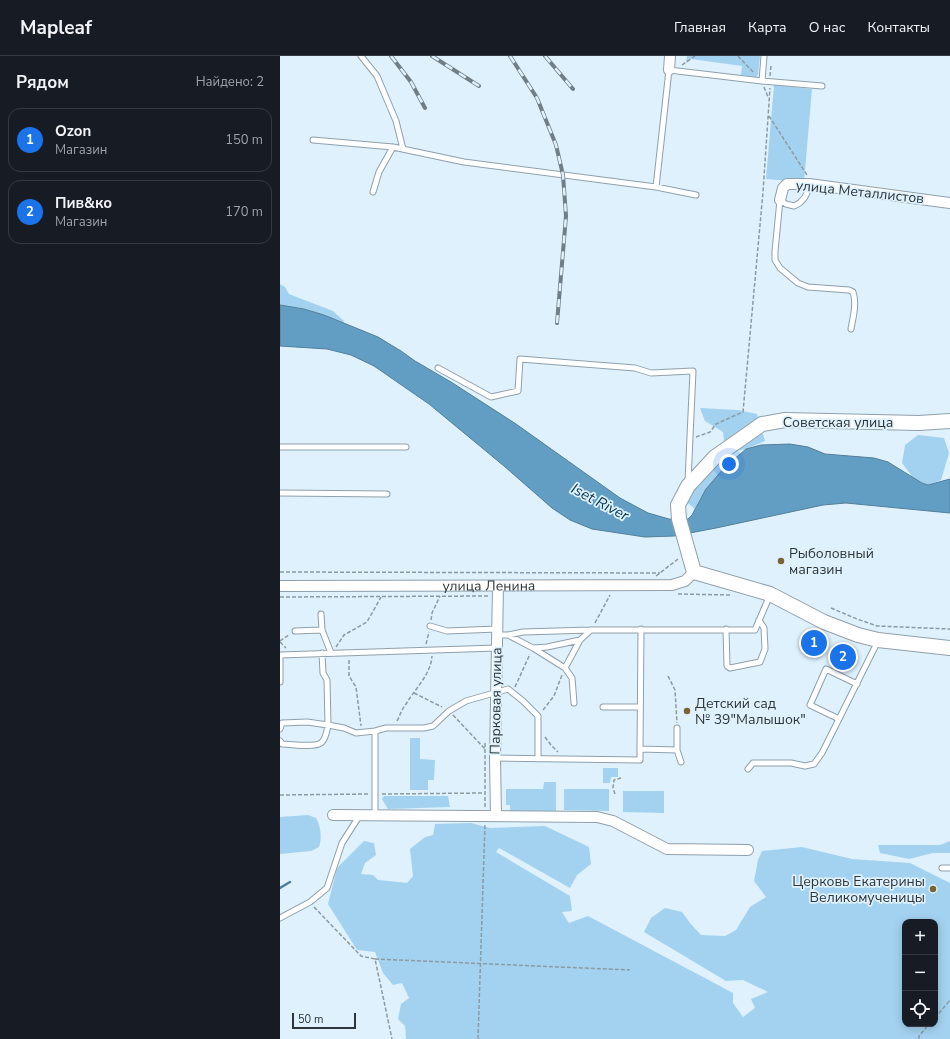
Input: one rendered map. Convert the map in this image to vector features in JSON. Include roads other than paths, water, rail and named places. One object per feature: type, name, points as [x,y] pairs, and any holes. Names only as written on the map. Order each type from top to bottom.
[{"type":"street","points":[[669,70],[670,56]]},
{"type":"street","name":"улица Металлистов","points":[[780,200],[783,188],[787,184],[809,184],[950,203]]},
{"type":"street","name":"Советская улица","points":[[694,572],[678,519],[678,505],[688,486],[715,457],[762,424],[785,420],[919,423],[950,421]]},
{"type":"street","points":[[694,572],[770,594],[824,622],[858,635],[878,640],[950,648]]},
{"type":"street","name":"улица Ленина","points":[[280,586],[672,585],[685,581],[694,572]]},
{"type":"street","name":"Парковая улица","points":[[496,816],[495,758],[497,648],[501,633],[498,586]]},
{"type":"street","points":[[333,815],[361,814],[597,817],[613,821],[667,849],[748,850]]},
{"type":"lane","points":[[361,56],[377,76],[396,121],[403,149]]},
{"type":"lane","points":[[762,81],[764,56]]},
{"type":"lane","points":[[656,187],[669,70],[770,82],[822,86]]},
{"type":"lane","points":[[313,140],[393,147],[464,162],[656,187],[696,195]]},
{"type":"lane","points":[[373,192],[378,172],[393,147]]},
{"type":"lane","points":[[809,184],[808,193],[800,203],[794,206],[786,204],[780,200],[775,260],[780,268],[798,282],[808,287],[849,290],[852,292],[855,311],[851,329]]},
{"type":"lane","points":[[438,368],[491,397],[518,391],[520,359],[635,368],[651,373],[693,371],[688,486]]},
{"type":"lane","points":[[280,447],[406,447]]},
{"type":"lane","points":[[280,493],[387,494]]},
{"type":"lane","points":[[430,626],[447,632],[501,633],[641,629],[755,630],[770,594]]},
{"type":"lane","points":[[321,614],[322,630],[331,653]]},
{"type":"lane","points":[[726,630],[727,666],[730,668],[760,662],[765,649],[764,628],[759,620]]},
{"type":"lane","points":[[495,758],[640,760],[641,629]]},
{"type":"lane","points":[[295,631],[322,630]]},
{"type":"lane","points":[[565,668],[580,640],[591,630]]},
{"type":"lane","points":[[501,633],[533,648],[565,668],[572,678],[574,703]]},
{"type":"lane","points":[[533,648],[547,647],[580,640]]},
{"type":"lane","points":[[748,769],[753,763],[791,763],[805,766],[814,764],[822,753],[878,640]]},
{"type":"lane","points":[[280,682],[280,655],[497,648]]},
{"type":"lane","points":[[280,741],[282,744],[312,745],[321,742],[326,735],[328,725],[327,680],[323,673],[322,654]]},
{"type":"lane","points":[[839,719],[810,705],[826,669],[857,684]]},
{"type":"lane","points":[[281,724],[307,722],[344,728],[356,733],[386,728],[424,728],[434,726],[450,711],[466,701],[508,689],[538,716],[538,759]]},
{"type":"lane","points":[[603,707],[640,707]]},
{"type":"lane","points":[[677,728],[677,750],[681,762]]},
{"type":"lane","points":[[375,731],[375,815]]},
{"type":"lane","points":[[640,749],[677,750]]},
{"type":"lane","points":[[280,918],[310,902],[326,888],[342,843],[361,814]]},
{"type":"lane","points":[[942,868],[950,868]]},
{"type":"water","name":"Iset River","points":[[280,305],[304,309],[324,315],[378,337],[516,424],[620,498],[648,513],[669,519],[688,519],[692,515],[706,489],[724,468],[746,449],[761,445],[790,444],[808,447],[825,454],[874,458],[888,462],[922,483],[928,485],[950,479],[950,513],[846,503],[823,505],[674,536],[645,537],[592,529],[570,520],[552,508],[429,404],[374,366],[351,355],[327,349],[280,346]]},
{"type":"waterway","points":[[280,888],[290,882]]},
{"type":"railway","points":[[391,56],[411,82],[425,108]]},
{"type":"railway","points":[[432,56],[479,86]]},
{"type":"railway","points":[[510,56],[537,98],[556,145],[563,175],[566,216],[557,323]]},
{"type":"railway","points":[[545,56],[573,89]]},
{"type":"place","name":"Рыболовный магазин","points":[[781,561]]},
{"type":"place","name":"Ozon","points":[[814,643]]},
{"type":"place","name":"Пив&ко","points":[[843,657]]},
{"type":"place","name":"Детский сад № 39\"Малышок\"","points":[[687,711]]},
{"type":"place","name":"Церковь Екатерины Великомученицы","points":[[933,889]]}]
